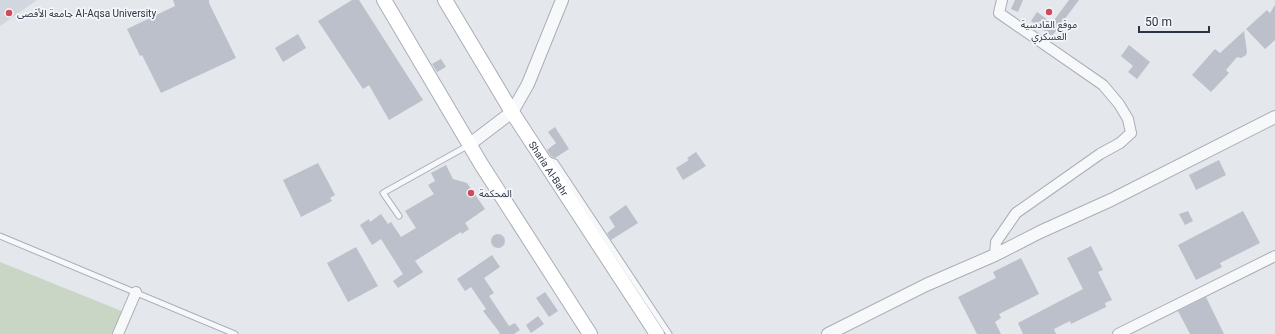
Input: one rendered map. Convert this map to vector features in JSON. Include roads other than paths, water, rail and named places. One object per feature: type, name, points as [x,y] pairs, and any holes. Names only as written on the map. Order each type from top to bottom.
[{"type":"main road","points":[[384,0],[481,164],[590,334]]},
{"type":"main road","name":"Sharia Al-Bahr","points":[[445,0],[512,112],[657,334]]},
{"type":"street","points":[[470,144],[512,112],[528,84],[562,0]]},
{"type":"street","points":[[995,255],[996,242],[1016,213],[1100,154],[1120,143],[1131,133],[1128,119],[1119,104],[1103,85],[999,13],[1002,0]]},
{"type":"street","points":[[828,334],[926,285],[995,255],[1040,232],[1111,200],[1275,117]]},
{"type":"street","points":[[1118,334],[1275,256]]},
{"type":"street","points":[[118,334],[136,292]]},
{"type":"lane","points":[[399,216],[383,193],[470,144]]},
{"type":"lane","points":[[542,158],[555,162],[669,334]]},
{"type":"lane","points":[[0,236],[235,334]]},
{"type":"place","name":"موقع القادسية العسكري","points":[[1049,12]]},
{"type":"place","name":"جامعة الأقصى Al-Aqsa University","points":[[9,13]]},
{"type":"place","name":"المحكمة","points":[[471,193]]}]
